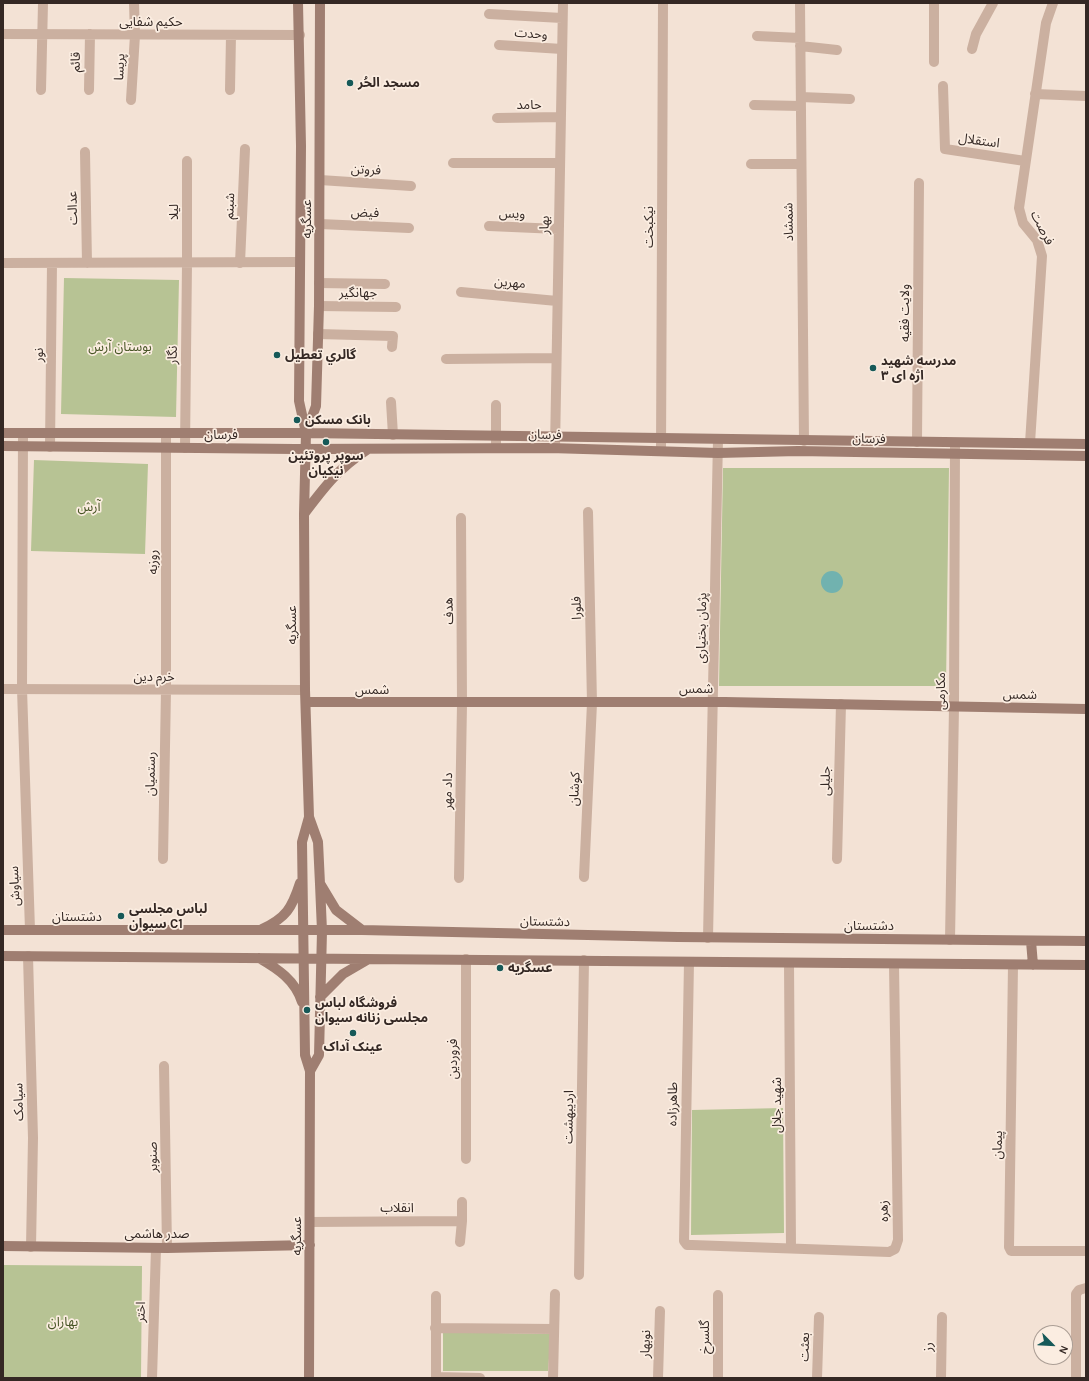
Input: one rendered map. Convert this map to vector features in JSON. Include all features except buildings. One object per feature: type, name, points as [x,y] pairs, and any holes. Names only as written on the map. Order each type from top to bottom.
[{"type":"street","points":[[41,90],[43,3]]},
{"type":"street","name":"پریسا","points":[[131,100],[135,34],[134,3]]},
{"type":"street","name":"عسگریه","points":[[298,3],[300,35],[299,401],[306,433],[304,514],[309,817],[302,842],[302,876],[305,1056],[310,1071],[309,1378]]},
{"type":"street","name":"عسگریه","points":[[306,433],[316,406],[320,224],[320,3]]},
{"type":"street","name":"بهار","points":[[555,448],[563,3]]},
{"type":"street","name":"نیکبخت","points":[[661,451],[663,3]]},
{"type":"street","name":"شمشاد","points":[[800,3],[804,441]]},
{"type":"street","points":[[934,3],[934,62]]},
{"type":"street","points":[[972,49],[976,34],[993,3]]},
{"type":"street","name":"فرصت","points":[[1030,443],[1042,256],[1037,240],[1023,223],[1019,208],[1046,23],[1054,3]]},
{"type":"street","points":[[489,14],[562,18]]},
{"type":"street","name":"حکیم شفایی","points":[[3,34],[300,35]]},
{"type":"street","name":"قائم","points":[[89,90],[90,34]]},
{"type":"street","points":[[230,90],[231,35]]},
{"type":"street","points":[[756,36],[800,42],[837,50]]},
{"type":"street","name":"وحدت","points":[[499,45],[562,49]]},
{"type":"street","name":"استقلال","points":[[943,86],[945,149],[1025,161]]},
{"type":"street","points":[[1035,94],[1086,96]]},
{"type":"street","points":[[754,105],[850,99]]},
{"type":"street","name":"حامد","points":[[497,118],[560,117]]},
{"type":"street","name":"شبنم","points":[[240,263],[245,149]]},
{"type":"street","name":"عدالت","points":[[85,152],[86,263]]},
{"type":"street","name":"لیلا","points":[[186,161],[187,263]]},
{"type":"street","points":[[453,163],[559,163]]},
{"type":"street","points":[[751,164],[801,164]]},
{"type":"street","name":"فروتن","points":[[320,180],[411,186]]},
{"type":"street","name":"ولایت فقیه","points":[[917,442],[918,183]]},
{"type":"street","name":"فیض","points":[[320,224],[409,228]]},
{"type":"street","name":"ویس","points":[[489,226],[558,229]]},
{"type":"street","points":[[3,263],[299,262]]},
{"type":"street","name":"نور","points":[[50,447],[52,263]]},
{"type":"street","name":"نگار","points":[[185,448],[187,263]]},
{"type":"street","points":[[319,283],[385,284]]},
{"type":"street","name":"مهرین","points":[[461,292],[557,301]]},
{"type":"street","name":"جهانگیر","points":[[319,306],[396,307]]},
{"type":"street","points":[[318,334],[393,336],[392,347]]},
{"type":"street","points":[[446,359],[556,358]]},
{"type":"street","points":[[391,402],[393,435]]},
{"type":"street","points":[[496,405],[496,448]]},
{"type":"street","name":"فرسان","points":[[3,433],[306,433],[1086,444]]},
{"type":"street","name":"سیاوش","points":[[23,433],[22,689],[30,930]]},
{"type":"street","name":"روزبه","points":[[166,433],[166,690]]},
{"type":"street","name":"پژمان بختیاری","points":[[708,938],[718,439]]},
{"type":"street","name":"مکارمی","points":[[950,940],[954,707],[955,443]]},
{"type":"street","name":"فرسان","points":[[3,446],[369,449],[555,448],[718,453],[798,451],[1086,456]]},
{"type":"street","points":[[304,514],[328,481],[351,460],[369,449]]},
{"type":"street","name":"فلورا","points":[[588,512],[592,703]]},
{"type":"street","name":"هدف","points":[[461,518],[462,704]]},
{"type":"street","name":"خرم دین","points":[[3,689],[306,690]]},
{"type":"street","name":"رستمیان","points":[[163,859],[166,690]]},
{"type":"street","name":"شمس","points":[[306,702],[462,704],[713,702],[1086,709]]},
{"type":"street","name":"کوشان","points":[[584,877],[592,703]]},
{"type":"street","name":"داد مهر","points":[[459,878],[462,704]]},
{"type":"street","name":"جلیلی","points":[[837,859],[841,704]]},
{"type":"street","name":"عسگریه","points":[[309,817],[318,842],[322,931],[319,1055],[310,1071]]},
{"type":"street","points":[[260,930],[278,922],[285,915],[294,900],[302,876]]},
{"type":"street","points":[[320,884],[336,910],[362,930]]},
{"type":"street","name":"دشتستان","points":[[3,930],[362,930],[708,938],[1086,941]]},
{"type":"street","points":[[1031,941],[1033,965]]},
{"type":"street","points":[[3,956],[303,957],[371,959],[1086,965]]},
{"type":"street","name":"سیامک","points":[[28,956],[33,1138],[31,1247]]},
{"type":"street","points":[[257,957],[283,973],[293,983],[304,1006]]},
{"type":"street","points":[[320,997],[343,974],[362,962],[371,959]]},
{"type":"street","name":"فروردین","points":[[466,959],[466,1159]]},
{"type":"street","name":"اردیبهشت","points":[[579,1275],[584,960]]},
{"type":"street","name":"طاهرزاده","points":[[687,1245],[684,1241],[688,962]]},
{"type":"street","name":"شهید جلال","points":[[789,963],[791,1248]]},
{"type":"street","name":"زهره","points":[[687,1245],[889,1252],[895,1249],[898,1240],[894,964]]},
{"type":"street","name":"پیمان","points":[[1014,965],[1009,1247],[1011,1251],[1086,1251]]},
{"type":"street","name":"صنوبر","points":[[164,1066],[167,1248]]},
{"type":"street","points":[[460,1242],[462,1202]]},
{"type":"street","name":"انقلاب","points":[[310,1222],[462,1221]]},
{"type":"street","name":"صدر هاشمی","points":[[3,1246],[167,1248],[310,1245]]},
{"type":"street","name":"اختر","points":[[152,1378],[156,1248]]},
{"type":"street","points":[[1076,1378],[1076,1294],[1079,1290],[1086,1288]]},
{"type":"street","points":[[553,1378],[555,1294]]},
{"type":"street","name":"گلسرخ","points":[[718,1295],[718,1378]]},
{"type":"street","points":[[436,1296],[436,1377],[480,1378]]},
{"type":"street","name":"نوبهار","points":[[658,1378],[660,1312]]},
{"type":"street","name":"بعثت","points":[[817,1378],[819,1317]]},
{"type":"street","name":"رز","points":[[941,1378],[942,1317]]},
{"type":"street","points":[[435,1328],[554,1328]]},
{"type":"green space","name":"بوستان آرش","points":[[64,278],[179,280],[176,417],[61,414]]},
{"type":"green space","name":"آرش","points":[[34,460],[148,464],[145,554],[31,551]]},
{"type":"green space","points":[[723,468],[949,468],[946,686],[719,686]]},
{"type":"green space","points":[[783,1108],[784,1233],[691,1235],[692,1110]]},
{"type":"green space","name":"بهاران","points":[[3,1265],[142,1266],[141,1378],[3,1378]]},
{"type":"green space","points":[[443,1332],[551,1334],[548,1371],[443,1371]]},
{"type":"water","points":[[832,571],[840,574],[843,582],[840,590],[832,593],[824,590],[821,582],[824,574]]},
{"type":"place","name":"مسجد الحُر","points":[[350,83]]},
{"type":"place","name":"گالري تعطيل","points":[[277,355]]},
{"type":"place","name":"مدرسه شهید اژه ای ۳","points":[[873,368]]},
{"type":"place","name":"بانک مسکن","points":[[297,420]]},
{"type":"place","name":"سوپر پروتئین نیکیان","points":[[326,442]]},
{"type":"place","name":"لباس مجلسی سیوان C1","points":[[121,916]]},
{"type":"place","name":"عسگریه","points":[[500,968]]},
{"type":"place","name":"فروشگاه لباس مجلسی زنانه سیوان","points":[[307,1010]]},
{"type":"place","name":"عینک آداک","points":[[353,1033]]}]
